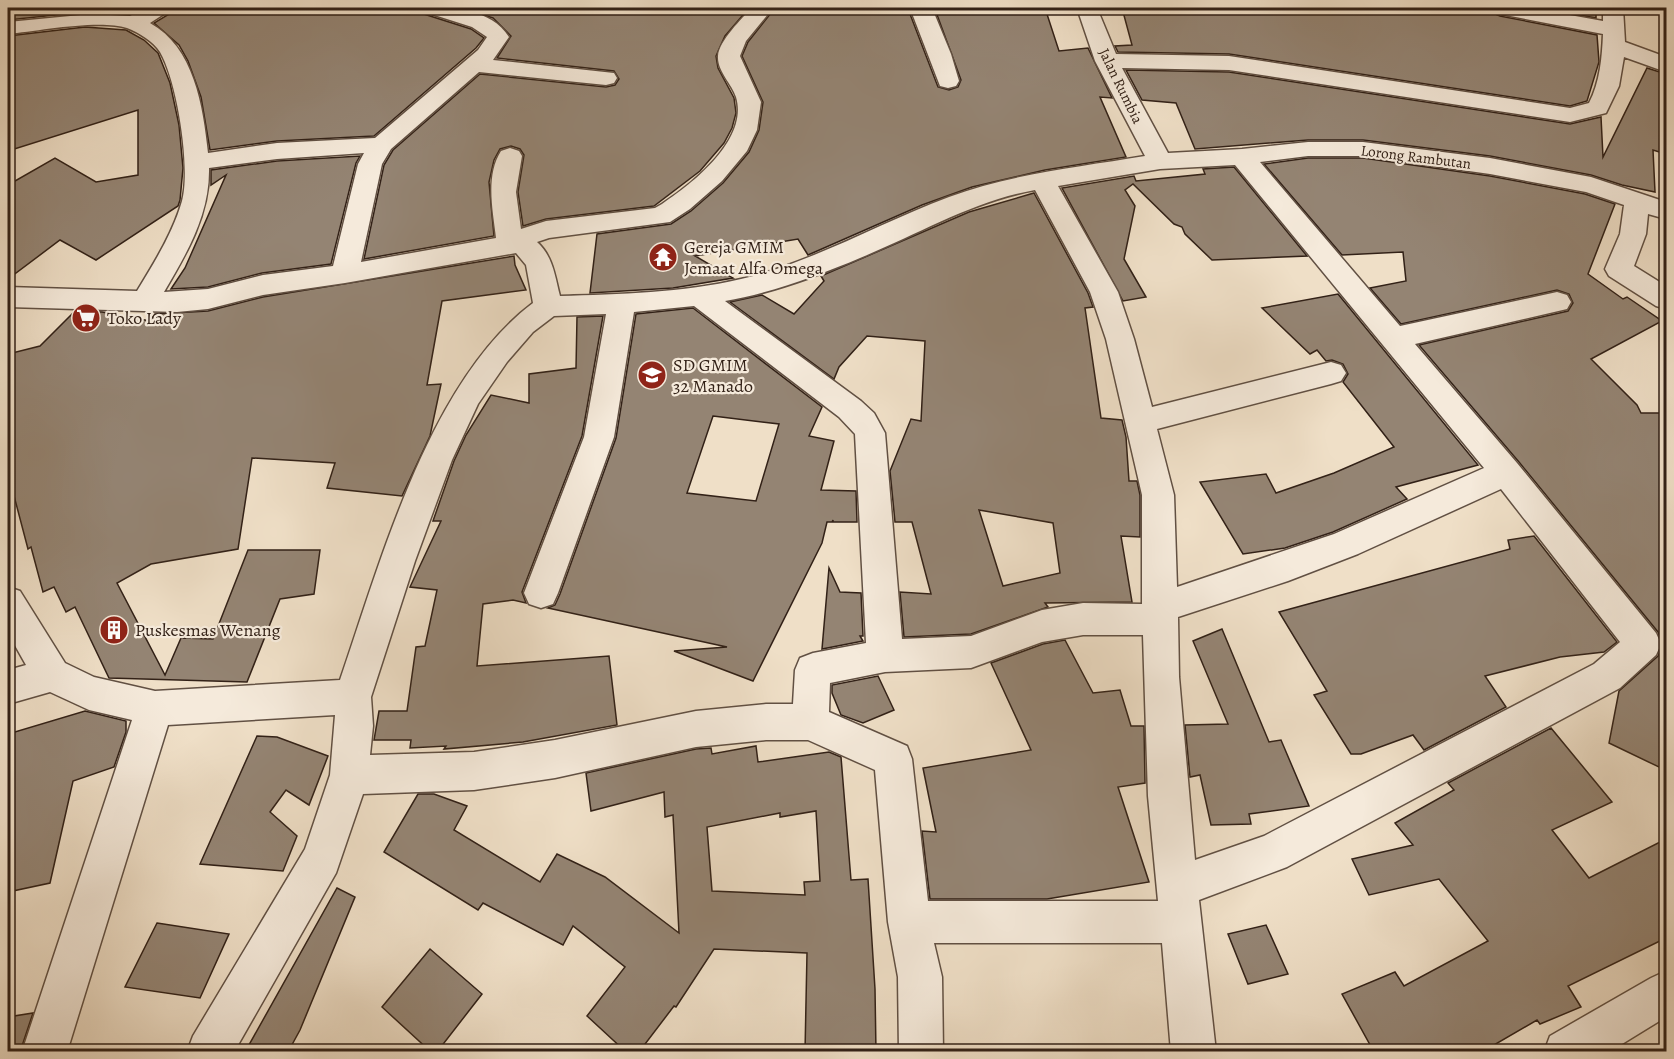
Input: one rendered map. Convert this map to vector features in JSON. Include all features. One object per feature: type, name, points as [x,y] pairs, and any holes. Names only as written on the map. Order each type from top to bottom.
[{"type":"street","points":[[134,23],[160,8]]},
{"type":"street","points":[[345,274],[370,164],[381,145],[486,55],[498,37],[497,31],[489,26],[432,8]]},
{"type":"street","points":[[8,297],[145,302],[208,299],[263,285],[345,274],[516,243],[522,238],[546,230],[660,216],[673,209],[720,166],[738,146],[748,115],[748,99],[729,56],[732,45],[763,8]]},
{"type":"street","points":[[921,8],[933,35],[948,81]]},
{"type":"street","name":"Jalan Rumbia","points":[[1087,8],[1106,61],[1160,161]]},
{"type":"street","points":[[1500,8],[1614,38],[1666,65]]},
{"type":"street","points":[[1106,61],[1230,63],[1554,114],[1584,113],[1598,108],[1604,98],[1614,38],[1613,8]]},
{"type":"street","points":[[8,28],[75,21],[134,23],[155,35],[170,50],[182,77],[199,178],[195,199],[177,246],[145,302]]},
{"type":"street","points":[[474,65],[606,78]]},
{"type":"street","points":[[197,162],[277,151],[381,145]]},
{"type":"street","name":"Lorong Rambutan","points":[[548,306],[622,303],[699,296],[745,288],[849,252],[958,203],[1018,184],[1160,161],[1242,157],[1308,149],[1364,149],[1490,166],[1592,185],[1666,211]]},
{"type":"street","points":[[210,1052],[322,859],[349,775],[354,726],[353,697],[398,561],[436,460],[466,399],[497,354],[524,325],[548,306],[540,265],[534,254],[516,243],[503,192],[510,156]]},
{"type":"street","points":[[909,922],[1180,905],[1273,853],[1607,676],[1643,644],[1506,471],[1242,157]]},
{"type":"street","points":[[1043,181],[1104,292],[1120,339],[1142,421],[1158,495],[1161,677],[1168,796],[1194,1052]]},
{"type":"street","points":[[1637,200],[1633,234],[1619,269],[1666,299]]},
{"type":"street","points":[[699,296],[850,409],[863,421],[870,434],[885,656]]},
{"type":"street","points":[[1393,338],[1557,302]]},
{"type":"street","points":[[541,593],[599,436],[622,303]]},
{"type":"street","points":[[1142,421],[1332,373]]},
{"type":"street","points":[[810,722],[813,670],[885,656],[971,652],[1042,626],[1083,619],[1161,614],[1346,544],[1506,471]]},
{"type":"street","points":[[8,602],[52,675],[88,693],[155,708],[353,697]]},
{"type":"street","points":[[8,687],[52,675]]},
{"type":"street","points":[[44,1052],[155,708]]},
{"type":"street","points":[[349,775],[474,771],[555,759],[696,729],[766,722],[810,722],[893,759],[909,922],[920,977],[921,1052]]},
{"type":"street","points":[[1566,1052],[1666,993]]},
{"type":"building","points":[[8,8],[69,8],[65,14],[8,20]]},
{"type":"building","points":[[179,8],[420,8],[424,14],[471,29],[484,38],[476,48],[374,136],[277,141],[210,150],[201,97],[188,61],[179,45],[154,23]]},
{"type":"building","points":[[459,8],[749,8],[725,36],[716,56],[718,68],[734,98],[736,113],[732,128],[724,143],[700,171],[654,206],[546,219],[523,226],[518,192],[524,155],[520,149],[511,146],[500,149],[494,160],[489,182],[494,236],[364,259],[384,165],[393,150],[480,74],[606,87],[615,85],[619,79],[614,71],[497,58],[511,36],[493,18]]},
{"type":"building","points":[[775,8],[902,9],[902,14],[910,14],[938,87],[949,90],[958,87],[961,80],[936,12],[1045,8],[1059,51],[1088,48],[1112,98],[1100,97],[1126,157],[1045,170],[972,187],[922,205],[808,255],[798,239],[695,256],[733,278],[673,288],[590,293],[597,234],[671,224],[691,211],[723,183],[749,152],[759,130],[763,102],[742,56],[748,42]]},
{"type":"building","points":[[1122,8],[1481,8],[1500,16],[1597,35],[1599,62],[1587,101],[1570,106],[1229,54],[1118,52],[1115,46],[1132,45]]},
{"type":"building","points":[[1541,8],[1596,8],[1596,18]]},
{"type":"building","points":[[85,27],[126,30],[144,40],[158,53],[170,83],[179,125],[183,168],[180,200],[178,206],[96,260],[60,240],[8,279],[8,185],[55,158],[96,182],[138,175],[138,110],[8,151],[8,36]]},
{"type":"building","points":[[1647,68],[1666,74],[1666,154],[1653,150],[1655,192],[1591,175],[1490,156],[1363,140],[1308,140],[1195,149],[1176,103],[1142,100],[1126,70],[1229,72],[1570,124],[1601,117],[1603,157]]},
{"type":"building","points":[[360,156],[356,163],[331,264],[262,273],[208,287],[171,289],[185,268],[226,175],[211,185],[211,170],[277,161]]},
{"type":"building","points":[[1308,158],[1363,158],[1490,176],[1585,194],[1615,204],[1588,274],[1623,299],[1627,297],[1662,321],[1591,359],[1637,405],[1641,413],[1666,413],[1666,733],[1661,768],[1609,743],[1619,691],[1658,656],[1663,645],[1658,632],[1519,462],[1419,345],[1568,311],[1573,303],[1569,294],[1557,290],[1401,324],[1370,288],[1406,281],[1403,252],[1342,255],[1264,164]]},
{"type":"building","points":[[1234,167],[1307,256],[1212,260],[1185,234],[1182,227],[1174,224],[1133,184],[1125,190],[1135,206],[1124,259],[1146,297],[1123,301],[1062,188],[1134,176],[1136,181],[1205,174],[1203,169]]},
{"type":"building","points":[[1034,193],[1088,293],[1093,307],[1085,308],[1101,418],[1122,420],[1126,437],[1129,481],[1137,481],[1140,495],[1140,537],[1121,536],[1132,602],[1045,603],[1048,607],[971,634],[904,637],[900,592],[931,594],[912,522],[895,522],[890,471],[911,419],[921,421],[925,341],[867,336],[839,367],[834,379],[730,302],[762,295],[794,314],[824,281],[821,276],[969,212]],"holes":[[[979,510],[1053,523],[1060,573],[1003,586]]]},
{"type":"building","points":[[514,256],[515,265],[526,290],[442,301],[427,385],[441,384],[430,436],[402,496],[327,488],[335,463],[252,458],[238,549],[151,564],[117,583],[165,675],[181,638],[213,639],[248,550],[320,550],[314,594],[280,599],[247,682],[109,678],[75,607],[66,612],[54,587],[43,592],[31,547],[28,549],[8,473],[8,354],[40,346],[75,311],[102,312],[150,321],[155,314],[208,311],[263,297]]},
{"type":"building","points":[[1338,294],[1478,465],[1396,487],[1407,499],[1333,532],[1285,548],[1243,554],[1200,482],[1266,474],[1276,493],[1334,473],[1394,447],[1343,382],[1348,374],[1343,364],[1332,360],[1326,361],[1317,350],[1310,354],[1262,308]]},
{"type":"building","points":[[693,308],[822,407],[809,436],[834,441],[821,490],[856,491],[857,522],[833,522],[833,520],[827,522],[822,543],[753,681],[674,651],[727,647],[548,608],[555,605],[560,594],[616,438],[636,314]],"holes":[[[713,416],[779,424],[756,501],[687,493]]]},
{"type":"building","points":[[603,316],[582,436],[522,592],[526,603],[513,600],[483,604],[477,666],[609,656],[617,725],[523,742],[444,749],[446,746],[410,748],[411,740],[374,740],[379,711],[407,711],[416,647],[425,646],[437,590],[410,587],[441,521],[433,521],[454,461],[466,435],[491,395],[529,403],[529,374],[576,368],[577,317]]},
{"type":"building","points":[[1534,536],[1617,642],[1604,652],[1560,657],[1485,676],[1506,707],[1424,750],[1413,735],[1361,754],[1351,754],[1314,695],[1327,691],[1279,612],[1510,549],[1508,540]]},
{"type":"building","points":[[829,568],[840,592],[861,593],[863,636],[860,636],[863,641],[822,649]]},
{"type":"building","points":[[1222,629],[1269,742],[1281,740],[1309,806],[1249,814],[1251,824],[1211,825],[1200,775],[1190,777],[1185,725],[1228,724],[1193,641]]},
{"type":"building","points":[[1065,640],[1093,693],[1120,690],[1131,726],[1144,726],[1145,783],[1118,787],[1149,882],[1047,899],[930,899],[922,831],[936,832],[923,768],[1031,750],[991,663],[1043,644]]},
{"type":"building","points":[[878,676],[894,710],[863,723],[841,715],[832,693],[832,685]]},
{"type":"building","points":[[85,711],[126,721],[126,732],[114,767],[73,781],[50,883],[8,892],[8,734]]},
{"type":"building","points":[[1551,728],[1612,802],[1552,830],[1589,878],[1666,839],[1666,938],[1568,986],[1581,1007],[1540,1024],[1537,1020],[1482,1052],[1374,1052],[1342,994],[1395,972],[1404,986],[1488,941],[1439,879],[1369,895],[1352,859],[1413,845],[1395,823],[1454,790],[1448,783]]},
{"type":"building","points":[[257,736],[277,737],[328,756],[309,805],[286,790],[270,812],[297,836],[283,871],[200,864]]},
{"type":"building","points":[[756,746],[758,762],[829,752],[841,757],[851,880],[868,879],[875,989],[876,1052],[805,1052],[807,953],[714,949],[676,1007],[674,1006],[639,1052],[626,1052],[587,1016],[625,967],[573,926],[563,945],[483,903],[478,910],[384,852],[418,794],[434,794],[467,806],[454,830],[540,882],[557,854],[605,877],[679,933],[673,815],[665,817],[664,792],[591,811],[586,773],[696,749],[711,748],[712,754]],"holes":[[[816,811],[820,881],[804,882],[805,895],[712,891],[707,827],[780,813],[780,817]]]},
{"type":"building","points":[[337,888],[355,897],[300,1030],[288,1052],[245,1052]]},
{"type":"building","points":[[157,923],[229,934],[200,998],[125,987]]},
{"type":"building","points":[[1266,925],[1288,974],[1248,984],[1228,934]]},
{"type":"building","points":[[430,949],[482,994],[437,1052],[431,1052],[382,1007]]},
{"type":"building","points":[[33,1013],[20,1052],[8,1052],[8,1017]]},
{"type":"place","name":"Gereja GMIM Jemaat Alfa Omega","points":[[663,257]]},
{"type":"place","name":"Toko Lady","points":[[86,318]]},
{"type":"place","name":"SD GMIM 32 Manado","points":[[652,375]]},
{"type":"place","name":"Puskesmas Wenang","points":[[114,630]]}]
